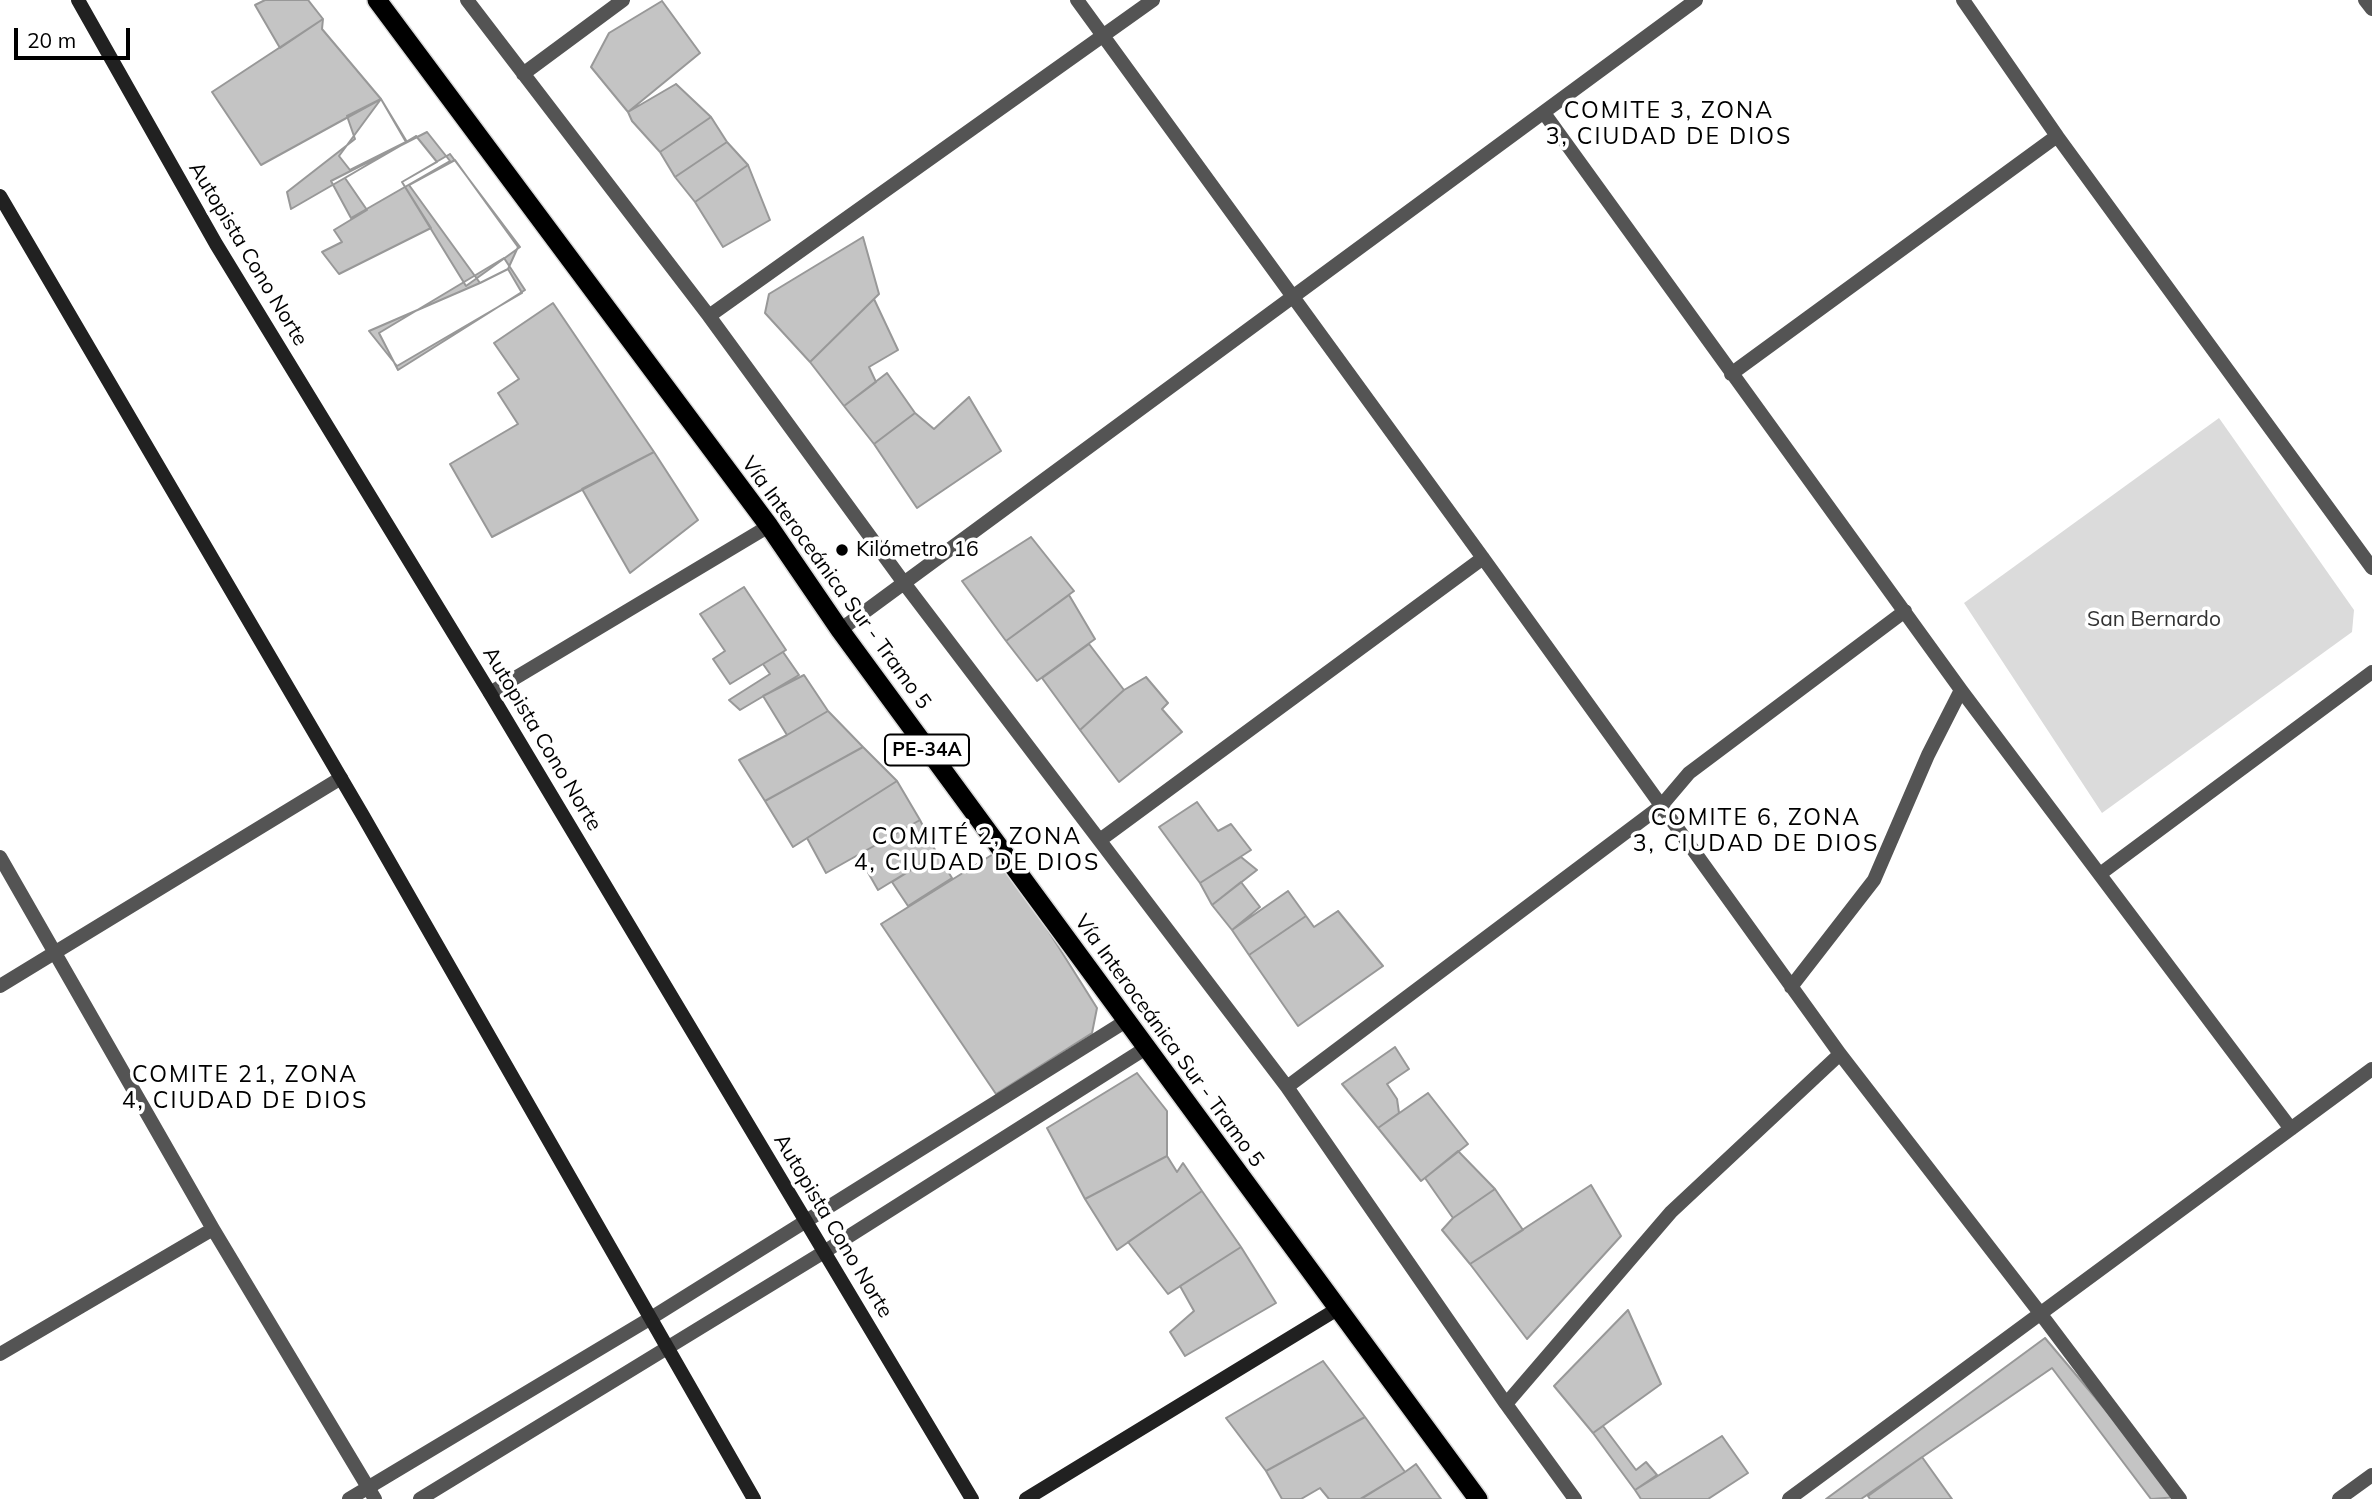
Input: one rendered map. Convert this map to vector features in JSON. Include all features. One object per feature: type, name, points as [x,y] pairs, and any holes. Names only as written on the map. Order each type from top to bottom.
[{"type":"highway","name":"Vía Interoceánica Sur - Tramo 5","points":[[377,0],[769,526],[840,630],[1478,1499]]},
{"type":"main road","name":"Autopista Cono Norte","points":[[78,0],[216,244],[490,693],[972,1499]]},
{"type":"main road","points":[[0,196],[341,778],[754,1499]]},
{"type":"main road","points":[[1026,1499],[1339,1308]]},
{"type":"street","points":[[467,0],[709,316],[904,583],[1287,1087],[1506,1404],[1575,1499]]},
{"type":"street","points":[[523,74],[622,0]]},
{"type":"street","points":[[1077,0],[1840,1054],[2180,1499]]},
{"type":"street","points":[[709,316],[1105,37],[1153,0]]},
{"type":"street","points":[[840,630],[1696,0]]},
{"type":"street","points":[[1963,0],[2057,136],[2372,568]]},
{"type":"street","points":[[2365,0],[2372,9]]},
{"type":"street","points":[[1544,113],[1962,690],[2291,1129]]},
{"type":"street","points":[[1731,374],[2057,136]]},
{"type":"street","points":[[490,693],[769,526]]},
{"type":"street","points":[[1100,841],[1483,558]]},
{"type":"street","points":[[1287,1087],[1661,806],[1689,773],[1905,611]]},
{"type":"street","points":[[2100,874],[2372,672]]},
{"type":"street","points":[[1791,987],[1874,880],[1928,755],[1962,690]]},
{"type":"street","points":[[0,986],[341,778]]},
{"type":"street","points":[[0,857],[213,1229],[372,1493]]},
{"type":"street","points":[[349,1499],[372,1493],[1126,1021]]},
{"type":"street","points":[[420,1499],[824,1252],[1146,1048]]},
{"type":"street","points":[[1506,1404],[1671,1212],[1840,1054]]},
{"type":"street","points":[[1789,1499],[2372,1069]]},
{"type":"street","points":[[0,1353],[213,1229]]},
{"type":"street","points":[[2339,1499],[2372,1475]]},
{"type":"green space","name":"San Bernardo","points":[[2219,418],[2354,610],[2352,632],[2102,813],[1964,603]]},
{"type":"building","points":[[265,0],[308,0],[323,19],[280,48],[255,5]]},
{"type":"building","points":[[662,1],[700,53],[628,112],[591,67],[609,33]]},
{"type":"building","points":[[323,19],[322,29],[381,99],[261,165],[212,92]]},
{"type":"building","points":[[676,84],[711,117],[660,152],[632,121],[628,112]]},
{"type":"building","points":[[381,99],[407,142],[291,209],[287,192],[355,139],[347,116]]},
{"type":"building","points":[[381,99],[406,142],[350,170],[339,156]]},
{"type":"building","points":[[711,117],[727,142],[675,177],[660,152]]},
{"type":"building","points":[[427,132],[450,161],[351,218],[331,181]]},
{"type":"building","points":[[416,136],[437,162],[402,182],[431,228],[339,274],[322,252],[342,242],[334,230],[367,210],[345,178]]},
{"type":"building","points":[[727,142],[748,165],[695,202],[675,177]]},
{"type":"building","points":[[450,154],[520,247],[466,286],[402,182]]},
{"type":"building","points":[[455,160],[518,247],[508,269],[480,283],[409,185]]},
{"type":"building","points":[[748,165],[770,220],[723,247],[695,202]]},
{"type":"building","points":[[863,237],[879,294],[810,362],[765,313],[769,294]]},
{"type":"building","points":[[504,258],[525,290],[398,370],[379,333]]},
{"type":"building","points":[[508,269],[522,293],[397,366],[369,331],[480,283]]},
{"type":"building","points":[[874,299],[898,350],[869,367],[876,382],[844,406],[810,362]]},
{"type":"building","points":[[553,303],[654,452],[492,537],[450,464],[518,424],[498,393],[519,379],[494,343]]},
{"type":"building","points":[[887,373],[915,413],[874,444],[844,406]]},
{"type":"building","points":[[969,397],[1001,451],[917,508],[874,444],[915,413],[934,429]]},
{"type":"building","points":[[654,452],[698,520],[630,573],[582,489]]},
{"type":"building","points":[[1031,537],[1074,591],[1006,641],[962,581]]},
{"type":"building","points":[[744,587],[786,650],[730,684],[713,659],[725,651],[700,614]]},
{"type":"building","points":[[1069,595],[1095,639],[1037,681],[1006,641]]},
{"type":"building","points":[[1089,644],[1124,690],[1080,730],[1042,678]]},
{"type":"building","points":[[783,652],[799,675],[740,710],[729,700],[770,674],[763,664]]},
{"type":"building","points":[[804,675],[828,711],[787,735],[763,696]]},
{"type":"building","points":[[1146,677],[1168,703],[1162,709],[1182,732],[1119,782],[1080,730],[1124,690]]},
{"type":"building","points":[[828,711],[863,747],[765,801],[739,760]]},
{"type":"building","points":[[863,747],[897,781],[793,847],[765,801]]},
{"type":"building","points":[[897,781],[920,820],[826,873],[807,838]]},
{"type":"building","points":[[1197,802],[1218,831],[1231,824],[1251,850],[1200,883],[1159,827]]},
{"type":"building","points":[[920,820],[937,854],[878,890],[858,855]]},
{"type":"building","points":[[998,851],[1097,1008],[1092,1033],[996,1094],[881,924]]},
{"type":"building","points":[[937,854],[952,878],[908,906],[892,882]]},
{"type":"building","points":[[1241,857],[1257,870],[1212,905],[1200,883]]},
{"type":"building","points":[[1241,882],[1260,907],[1232,930],[1212,905]]},
{"type":"building","points":[[1288,891],[1306,916],[1249,955],[1232,930]]},
{"type":"building","points":[[1338,911],[1383,966],[1298,1026],[1249,955],[1306,916],[1314,927]]},
{"type":"building","points":[[1395,1047],[1409,1069],[1387,1084],[1397,1099],[1399,1113],[1378,1128],[1342,1084]]},
{"type":"building","points":[[1137,1073],[1167,1111],[1167,1156],[1085,1199],[1047,1128]]},
{"type":"building","points":[[1428,1093],[1468,1144],[1421,1181],[1378,1128]]},
{"type":"building","points":[[1458,1151],[1495,1189],[1453,1218],[1425,1178]]},
{"type":"building","points":[[1167,1156],[1177,1172],[1183,1163],[1202,1191],[1117,1250],[1085,1199]]},
{"type":"building","points":[[1591,1185],[1621,1236],[1527,1339],[1470,1264]]},
{"type":"building","points":[[1495,1189],[1523,1230],[1470,1264],[1442,1230],[1453,1218]]},
{"type":"building","points":[[1202,1191],[1241,1247],[1168,1294],[1128,1242]]},
{"type":"building","points":[[1241,1247],[1276,1303],[1185,1356],[1170,1332],[1194,1311],[1180,1286]]},
{"type":"building","points":[[1628,1310],[1661,1384],[1593,1433],[1554,1386]]},
{"type":"building","points":[[2045,1338],[2179,1497],[2151,1499],[2052,1368],[1861,1499],[1826,1499]]},
{"type":"building","points":[[1323,1361],[1365,1417],[1266,1471],[1226,1418]]},
{"type":"building","points":[[1365,1417],[1405,1472],[1360,1499],[1329,1499],[1320,1488],[1301,1499],[1282,1499],[1266,1471]]},
{"type":"building","points":[[1603,1426],[1636,1470],[1646,1462],[1657,1475],[1635,1490],[1593,1433]]},
{"type":"building","points":[[1722,1436],[1748,1473],[1708,1499],[1641,1499],[1635,1490]]},
{"type":"building","points":[[1922,1457],[1952,1499],[1870,1499],[1868,1496]]},
{"type":"building","points":[[1416,1464],[1441,1499],[1361,1499],[1405,1472]]},
{"type":"place","name":"Kilómetro 16","points":[[842,550]]},
{"type":"district","name":"COMITE 3, ZONA 3, CIUDAD DE DIOS","points":[[1669,124]]},
{"type":"district","name":"COMITE 6, ZONA 3, CIUDAD DE DIOS","points":[[1756,831]]},
{"type":"district","name":"COMITÉ 2, ZONA 4, CIUDAD DE DIOS","points":[[977,850]]},
{"type":"district","name":"COMITE 21, ZONA 4, CIUDAD DE DIOS","points":[[245,1088]]}]
